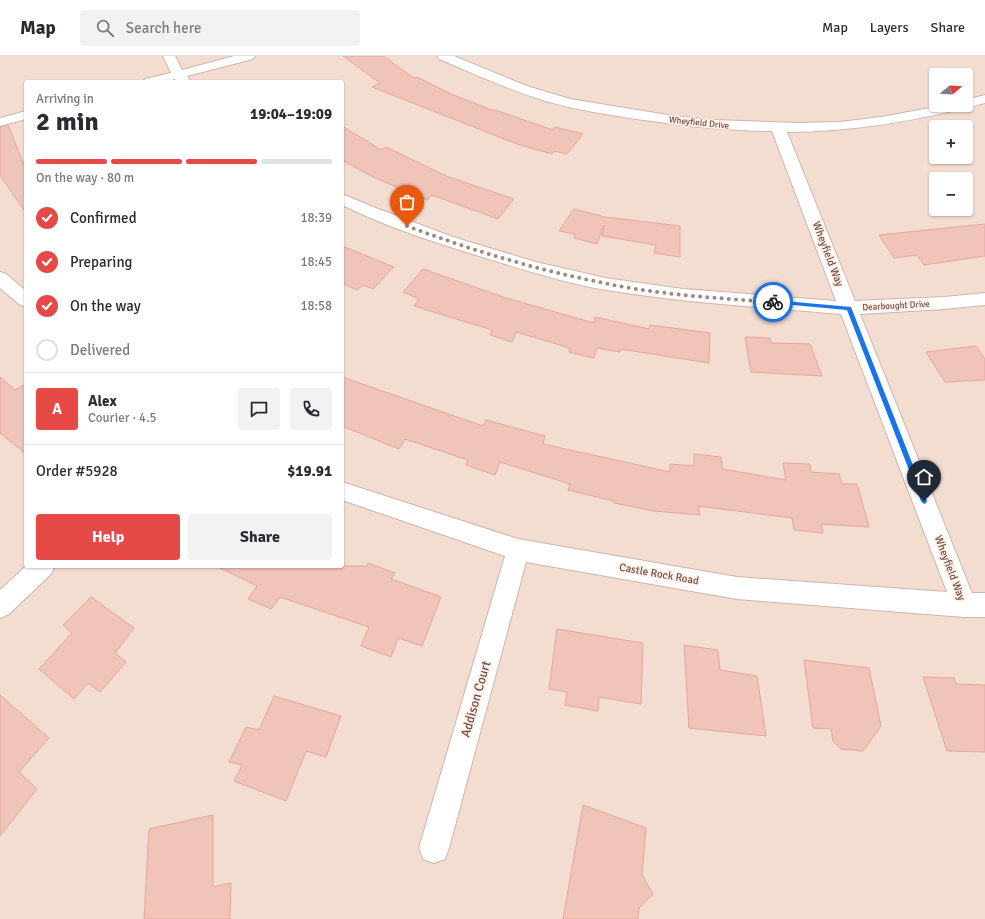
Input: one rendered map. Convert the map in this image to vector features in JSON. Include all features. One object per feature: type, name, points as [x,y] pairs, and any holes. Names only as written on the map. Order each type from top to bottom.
[{"type":"street","points":[[169,56],[181,78]]},
{"type":"street","points":[[166,80],[181,78],[249,56]]},
{"type":"street","name":"Wheyfield Drive","points":[[443,56],[497,80],[558,100],[607,110],[682,122],[778,128],[890,121],[935,112]]},
{"type":"street","name":"Wheyfield Drive","points":[[973,103],[985,99]]},
{"type":"street","points":[[0,122],[24,116]]},
{"type":"street","name":"Wheyfield Way","points":[[778,128],[849,308],[975,605]]},
{"type":"street","name":"Dearbought Drive","points":[[344,200],[368,211],[446,241],[605,284],[683,295],[849,308],[944,303],[985,299]]},
{"type":"street","points":[[0,278],[24,299]]},
{"type":"street","name":"Castle Rock Road","points":[[344,492],[518,550],[736,588],[975,605]]},
{"type":"street","name":"Addison Court","points":[[434,848],[518,550]]},
{"type":"street","points":[[0,606],[41,568]]},
{"type":"shaded area","points":[[0,56],[985,56],[985,919],[0,919]]},
{"type":"building","points":[[343,56],[383,56],[414,78],[417,77],[451,94],[494,111],[495,110],[553,130],[555,127],[583,134],[567,154],[554,151],[552,154],[517,144],[372,87],[380,83]]},
{"type":"building","points":[[8,125],[24,165],[24,210],[0,175],[0,127]]},
{"type":"building","points":[[344,127],[381,150],[386,147],[446,176],[514,199],[498,219],[432,195],[427,200],[373,177],[344,161]]},
{"type":"building","points":[[574,209],[605,217],[680,226],[680,257],[654,253],[656,245],[602,236],[604,225],[597,244],[574,238],[575,234],[559,231]]},
{"type":"building","points":[[985,224],[985,256],[924,265],[917,255],[894,258],[879,235]]},
{"type":"building","points":[[344,247],[394,267],[373,289],[363,285],[357,290],[344,284]]},
{"type":"building","points":[[423,269],[506,298],[594,323],[595,317],[649,329],[650,325],[710,333],[709,363],[620,349],[620,352],[597,348],[594,358],[569,352],[570,348],[516,332],[512,342],[490,335],[492,330],[414,306],[419,299],[403,292]]},
{"type":"building","points":[[745,337],[770,338],[771,343],[810,344],[822,376],[751,372]]},
{"type":"building","points":[[976,346],[985,359],[985,380],[945,382],[926,352]]},
{"type":"building","points":[[0,377],[15,390],[24,385],[24,452],[0,433]]},
{"type":"building","points":[[344,378],[483,426],[486,420],[545,436],[543,444],[670,472],[670,464],[694,466],[694,454],[721,457],[722,469],[786,480],[783,463],[810,464],[811,472],[839,474],[842,484],[857,484],[869,527],[821,524],[823,533],[794,530],[792,518],[698,506],[700,515],[654,511],[614,503],[614,501],[568,490],[570,484],[500,462],[495,475],[466,465],[468,460],[405,439],[399,449],[344,427]]},
{"type":"building","points":[[368,563],[395,573],[391,579],[441,597],[422,646],[398,638],[391,657],[361,646],[369,627],[280,597],[271,609],[248,599],[257,586],[220,568],[344,568],[344,566],[367,566]]},
{"type":"building","points":[[91,597],[134,628],[115,653],[126,662],[100,692],[88,683],[74,699],[39,669],[72,633],[63,625]]},
{"type":"building","points":[[557,629],[643,643],[641,704],[599,697],[598,711],[565,705],[567,692],[549,689]]},
{"type":"building","points":[[684,645],[718,650],[720,670],[757,676],[766,736],[689,728]]},
{"type":"building","points":[[804,660],[869,668],[881,726],[863,751],[841,749],[833,741],[831,729],[813,728]]},
{"type":"building","points":[[923,677],[954,678],[956,684],[985,685],[985,752],[947,751]]},
{"type":"building","points":[[0,695],[49,738],[19,772],[37,789],[0,836]]},
{"type":"building","points":[[274,696],[341,716],[326,757],[306,751],[286,801],[234,781],[242,765],[229,762],[246,727],[259,730]]},
{"type":"building","points":[[583,805],[646,828],[642,875],[653,894],[639,908],[638,919],[563,919]]},
{"type":"building","points":[[213,815],[213,887],[231,883],[230,919],[144,919],[149,829]]},
{"type":"way so far","points":[[407,226],[446,241],[605,284],[683,295],[773,302]]},
{"type":"route","points":[[773,302],[849,308],[924,501]]}]
